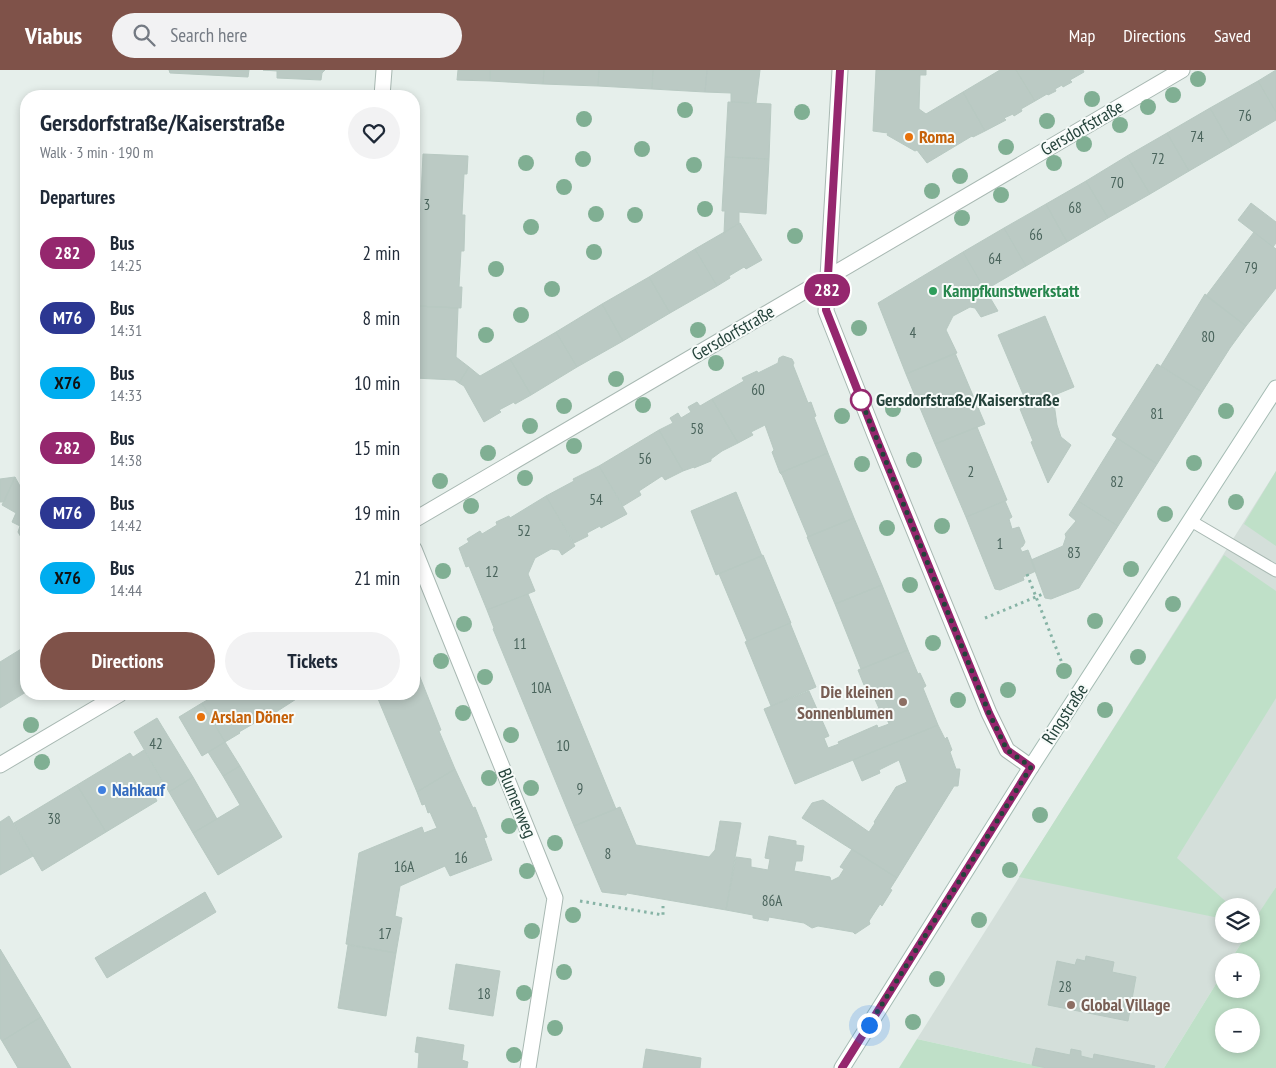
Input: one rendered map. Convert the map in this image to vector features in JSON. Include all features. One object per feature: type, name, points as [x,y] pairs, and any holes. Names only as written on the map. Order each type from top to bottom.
[{"type":"street","points":[[382,90],[384,70]]},
{"type":"street","points":[[840,70],[826,310],[878,444],[981,695],[1007,750],[1031,767]]},
{"type":"street","name":"Gersdorfstraße","points":[[420,516],[1180,70]]},
{"type":"street","name":"Ringstraße","points":[[842,1068],[1031,767],[1276,388]]},
{"type":"street","name":"Blumenweg","points":[[420,564],[555,898],[528,1068]]},
{"type":"street","points":[[0,765],[110,700]]},
{"type":"lane","points":[[1191,522],[1276,571]]},
{"type":"path","points":[[1027,574],[1062,663]]},
{"type":"path","points":[[985,618],[1043,594]]},
{"type":"path","points":[[580,901],[663,915],[663,906]]},
{"type":"shaded area","points":[[1276,471],[1276,887],[1260,913],[1260,898],[1215,898],[1215,943],[1241,943],[1235,953],[1215,953],[1215,986],[1164,1068],[1047,1068],[917,1039]]},
{"type":"green space","points":[[1276,471],[1276,546],[1244,524]]},
{"type":"green space","points":[[1224,555],[1276,591],[1276,698],[1177,858],[1222,898],[1215,898],[1215,917],[1019,877]]},
{"type":"green space","points":[[1276,887],[1276,1068],[1164,1068],[1215,986],[1215,998],[1260,998],[1260,953],[1235,953],[1241,943],[1260,943],[1260,911]]},
{"type":"green space","points":[[917,1039],[1047,1068],[899,1068]]},
{"type":"building","points":[[169,70],[249,70],[248,77],[170,73]]},
{"type":"building","points":[[263,70],[325,70],[322,73],[321,80],[277,78],[277,71]]},
{"type":"building","points":[[458,70],[490,70],[490,81],[457,80]]},
{"type":"building","points":[[490,70],[544,70],[543,84],[490,81]]},
{"type":"building","points":[[544,70],[599,70],[598,86],[543,84]]},
{"type":"building","points":[[599,70],[653,70],[652,89],[598,86]]},
{"type":"building","points":[[653,70],[707,70],[705,92],[652,89]]},
{"type":"building","points":[[707,70],[760,70],[756,103],[731,102],[731,93],[705,92]]},
{"type":"building","points":[[876,70],[926,70],[926,75],[920,75],[919,109],[926,114],[963,92],[985,131],[972,136],[927,163],[917,150],[915,151],[887,135],[888,133],[873,131]]},
{"type":"building","points":[[1000,70],[1016,70],[1035,101],[1021,109],[1022,111],[1014,116],[1013,114],[1004,118],[1006,120],[985,131],[963,92]]},
{"type":"building","points":[[1016,70],[1083,70],[1084,72],[1070,80],[1072,82],[1063,87],[1062,85],[1055,89],[1056,91],[1035,101]]},
{"type":"building","points":[[1276,70],[1276,112],[1258,81]]},
{"type":"building","points":[[1258,81],[1276,112],[1276,120],[1232,146],[1210,108]]},
{"type":"building","points":[[728,102],[771,104],[769,159],[725,157]]},
{"type":"building","points":[[1210,108],[1232,146],[1189,171],[1167,133]]},
{"type":"building","points":[[1167,133],[1189,171],[1150,194],[1127,156]]},
{"type":"building","points":[[423,154],[468,156],[467,174],[464,174],[462,215],[465,215],[464,251],[461,251],[459,287],[462,287],[461,308],[420,306],[420,219]]},
{"type":"building","points":[[1127,156],[1150,194],[1108,218],[1086,181]]},
{"type":"building","points":[[725,157],[769,159],[766,214],[739,212],[739,223],[724,233],[725,211],[722,211]]},
{"type":"building","points":[[1086,181],[1108,218],[1067,242],[1046,204]]},
{"type":"building","points":[[1251,203],[1276,222],[1276,243],[1273,247],[1238,220]]},
{"type":"building","points":[[1046,204],[1067,242],[1026,266],[1004,228]]},
{"type":"building","points":[[740,223],[762,260],[746,269],[744,267],[717,286],[695,249]]},
{"type":"building","points":[[1004,228],[1026,266],[985,290],[963,252]]},
{"type":"building","points":[[1254,232],[1276,249],[1276,288],[1246,326],[1206,296]]},
{"type":"building","points":[[695,249],[717,286],[670,313],[649,277]]},
{"type":"building","points":[[963,252],[998,311],[981,317],[975,308],[970,307],[953,316],[946,330],[957,353],[906,374],[878,303]]},
{"type":"building","points":[[649,277],[670,313],[623,341],[602,304]]},
{"type":"building","points":[[1205,294],[1246,326],[1202,392],[1161,366]]},
{"type":"building","points":[[602,304],[623,341],[577,367],[556,332]]},
{"type":"building","points":[[420,306],[458,308],[456,357],[469,367],[459,383],[455,380],[420,378]]},
{"type":"building","points":[[1045,316],[1074,387],[1028,406],[998,335]]},
{"type":"building","points":[[556,332],[577,367],[531,395],[510,359]]},
{"type":"building","points":[[955,353],[985,424],[935,444],[906,374]]},
{"type":"building","points":[[783,356],[792,359],[794,363],[793,365],[808,403],[811,402],[816,416],[814,417],[828,453],[780,473],[765,425],[751,432],[753,435],[738,443],[712,399],[744,381],[742,378],[757,371],[758,373],[778,363],[779,358]]},
{"type":"building","points":[[510,359],[531,395],[499,410],[501,412],[484,422],[464,386],[459,383],[469,367],[480,376]]},
{"type":"building","points":[[1157,364],[1202,392],[1157,464],[1112,435]]},
{"type":"building","points":[[1053,396],[1057,425],[1061,437],[1071,445],[1048,483],[1020,409]]},
{"type":"building","points":[[712,399],[738,443],[722,451],[711,461],[683,471],[659,430],[673,423],[670,418],[678,413],[681,418],[691,412],[688,407],[697,402],[700,406]]},
{"type":"building","points":[[977,427],[1007,500],[966,517],[935,444]]},
{"type":"building","points":[[659,430],[683,471],[665,480],[662,476],[639,491],[641,495],[623,506],[599,466]]},
{"type":"building","points":[[1117,438],[1157,464],[1118,526],[1078,501]]},
{"type":"building","points":[[828,453],[854,518],[808,537],[780,473]]},
{"type":"building","points":[[599,466],[627,514],[587,533],[588,536],[574,543],[546,496]]},
{"type":"building","points":[[15,477],[20,486],[20,526],[12,522],[16,513],[2,505]]},
{"type":"building","points":[[15,477],[4,502],[0,502],[0,479]]},
{"type":"building","points":[[736,492],[762,556],[716,575],[691,511]]},
{"type":"building","points":[[546,496],[575,546],[562,555],[559,550],[551,549],[535,558],[528,574],[535,591],[487,610],[469,566],[466,567],[459,548],[469,542],[467,539],[480,531],[482,534],[497,525],[496,522],[509,516],[510,518]]},
{"type":"building","points":[[1005,501],[1012,517],[1009,519],[1012,529],[1019,527],[1025,542],[1020,548],[1022,552],[1028,550],[1036,571],[1023,577],[1024,580],[1000,590],[995,589],[966,517]]},
{"type":"building","points":[[1078,501],[1118,526],[1079,588],[1051,599],[1045,598],[1031,560],[1063,546],[1065,534],[1076,521],[1069,515]]},
{"type":"building","points":[[854,518],[882,585],[835,604],[807,537]]},
{"type":"building","points":[[763,555],[791,623],[747,641],[719,574]]},
{"type":"building","points":[[882,585],[908,650],[861,669],[835,604]]},
{"type":"building","points":[[528,594],[616,809],[574,826],[493,629],[487,610]]},
{"type":"building","points":[[790,623],[816,687],[771,706],[745,642]]},
{"type":"building","points":[[20,650],[20,696],[0,708],[0,662]]},
{"type":"building","points":[[908,650],[918,674],[920,673],[926,686],[923,688],[938,725],[795,784],[764,709],[809,691],[829,736],[824,738],[828,748],[877,725],[878,728],[889,724],[885,714],[882,715],[868,684],[864,685],[858,670]]},
{"type":"building","points":[[420,677],[455,769],[417,792],[379,700],[420,700]]},
{"type":"building","points":[[207,700],[295,700],[225,742],[202,703]]},
{"type":"building","points":[[202,703],[225,742],[202,756],[179,717]]},
{"type":"building","points":[[157,718],[193,777],[169,792],[134,732]]},
{"type":"building","points":[[938,725],[945,739],[947,737],[956,769],[960,769],[958,786],[954,786],[897,878],[802,818],[812,803],[823,800],[869,832],[896,787],[907,782],[899,760],[879,770],[880,773],[862,781],[853,760]]},
{"type":"building","points":[[225,742],[240,766],[223,776],[208,752]]},
{"type":"building","points":[[144,750],[164,784],[152,791],[157,801],[106,832],[77,785],[130,753],[133,757]]},
{"type":"building","points":[[240,766],[282,837],[218,875],[193,833],[240,805],[223,776]]},
{"type":"building","points":[[455,769],[473,808],[475,807],[487,837],[484,838],[492,860],[450,876],[445,866],[400,886],[395,916],[402,918],[396,953],[346,944],[359,853],[422,827],[424,833],[437,828],[425,804],[422,805],[417,792]]},
{"type":"building","points":[[193,777],[217,819],[193,833],[169,792]]},
{"type":"building","points":[[77,785],[106,832],[42,871],[14,823]]},
{"type":"building","points":[[620,807],[636,845],[709,857],[715,850],[720,821],[741,823],[726,910],[627,893],[626,895],[602,892],[574,826]]},
{"type":"building","points":[[9,816],[33,856],[0,875],[0,822]]},
{"type":"building","points":[[769,836],[796,841],[796,845],[804,846],[802,861],[796,861],[794,871],[830,877],[831,881],[839,877],[844,869],[840,867],[852,849],[897,878],[882,906],[880,904],[869,921],[870,924],[855,934],[853,932],[818,926],[812,928],[804,923],[769,917],[768,921],[753,918],[753,915],[726,910],[736,857],[751,859],[751,867],[768,870],[770,859],[765,858]]},
{"type":"building","points":[[205,892],[216,912],[107,978],[95,958]]},
{"type":"building","points":[[348,945],[396,953],[386,1016],[338,1008]]},
{"type":"building","points":[[0,949],[41,1017],[2,1041],[0,1038]]},
{"type":"building","points":[[1086,956],[1114,962],[1112,972],[1136,977],[1128,1021],[1048,1005],[1057,961],[1075,965],[1077,959],[1085,961]]},
{"type":"building","points":[[456,964],[500,971],[493,1016],[449,1009]]},
{"type":"building","points":[[41,1017],[71,1068],[18,1068],[2,1041]]},
{"type":"building","points":[[417,1037],[464,1045],[462,1060],[468,1062],[467,1068],[418,1068],[419,1053],[415,1052]]},
{"type":"building","points":[[1036,1048],[1070,1055],[1071,1049],[1081,1051],[1081,1056],[1093,1059],[1094,1054],[1155,1066],[1154,1068],[1047,1068],[1032,1065]]},
{"type":"building","points":[[646,1049],[701,1058],[700,1068],[643,1068]]},
{"type":"bus line","name":"282","points":[[840,70],[826,310],[989,713],[1007,750],[1031,767],[842,1068]]},
{"type":"place","name":"Roma","points":[[909,137]]},
{"type":"place","name":"Kampfkunstwerkstatt","points":[[933,291]]},
{"type":"place","name":"Gersdorfstraße/Kaiserstraße","points":[[861,400]]},
{"type":"place","name":"Die kleinen Sonnenblumen","points":[[903,702]]},
{"type":"place","name":"Arslan Döner","points":[[201,717]]},
{"type":"place","name":"Nahkauf","points":[[102,790]]},
{"type":"place","name":"Global Village","points":[[1071,1005]]},
{"type":"route","points":[[861,400],[860,398],[989,713],[1007,750],[1031,767],[869,1025]]}]
